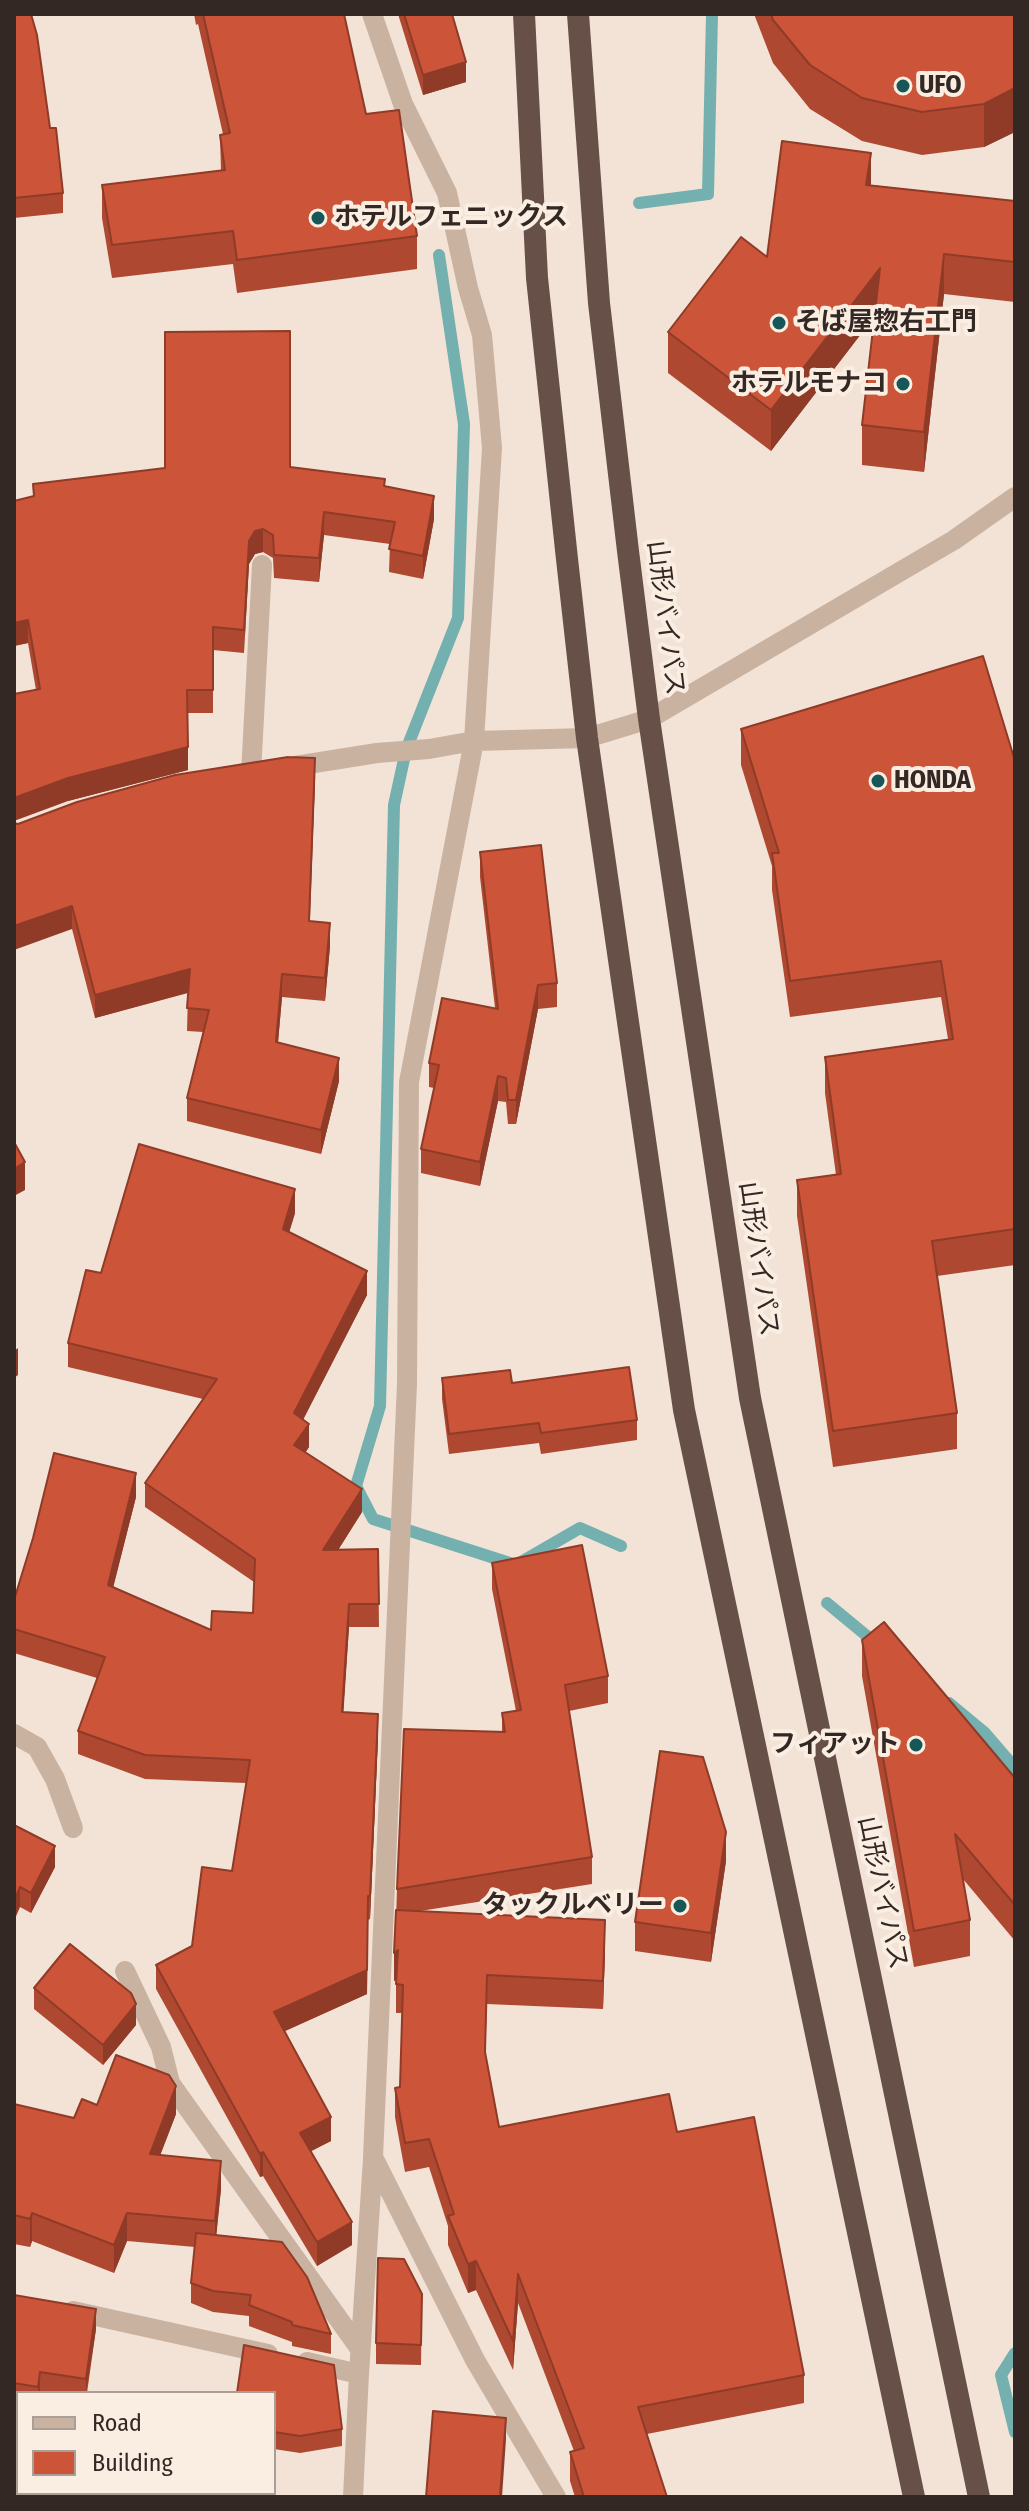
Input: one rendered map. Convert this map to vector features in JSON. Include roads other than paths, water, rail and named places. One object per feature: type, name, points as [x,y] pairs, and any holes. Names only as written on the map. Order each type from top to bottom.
[{"type":"highway","points":[[524,14],[537,278],[587,738],[684,1410],[914,2497]]},
{"type":"highway","name":"山形バイパス","points":[[578,14],[599,303],[649,719],[750,1398],[979,2497]]},
{"type":"street","points":[[353,2497],[373,2157],[407,1384],[409,1082],[474,741],[492,448],[482,335],[447,193],[403,104],[372,14]]},
{"type":"street","points":[[262,565],[244,775],[474,741],[587,738],[649,719],[954,540],[1015,497]]},
{"type":"street","points":[[14,1734],[37,1747],[55,1779],[73,1828]]},
{"type":"street","points":[[125,1971],[161,2047],[170,2083],[360,2349]]},
{"type":"street","points":[[373,2157],[475,2360],[556,2497]]},
{"type":"street","points":[[59,2308],[359,2374]]},
{"type":"street","points":[[536,2497],[540,2471]]},
{"type":"waterway","points":[[639,203],[708,194],[712,14]]},
{"type":"waterway","points":[[439,255],[464,424],[458,618],[406,750],[394,805],[380,1406],[356,1486],[373,1519],[516,1565],[580,1528],[621,1546]]},
{"type":"waterway","points":[[827,1603],[879,1646]]},
{"type":"waterway","points":[[949,1703],[984,1732],[1015,1768]]},
{"type":"waterway","points":[[1015,2353],[1001,2375],[1015,2432]]},
{"type":"place","name":"UFO","points":[[903,86]]},
{"type":"place","name":"ホテルフェニックス","points":[[318,218]]},
{"type":"place","name":"そば屋惣右工門","points":[[779,323]]},
{"type":"place","name":"ホテルモナコ","points":[[903,384]]},
{"type":"place","name":"HONDA","points":[[878,781]]},
{"type":"place","name":"フィアット","points":[[916,1745]]},
{"type":"place","name":"タックルベリー","points":[[680,1906]]}]
